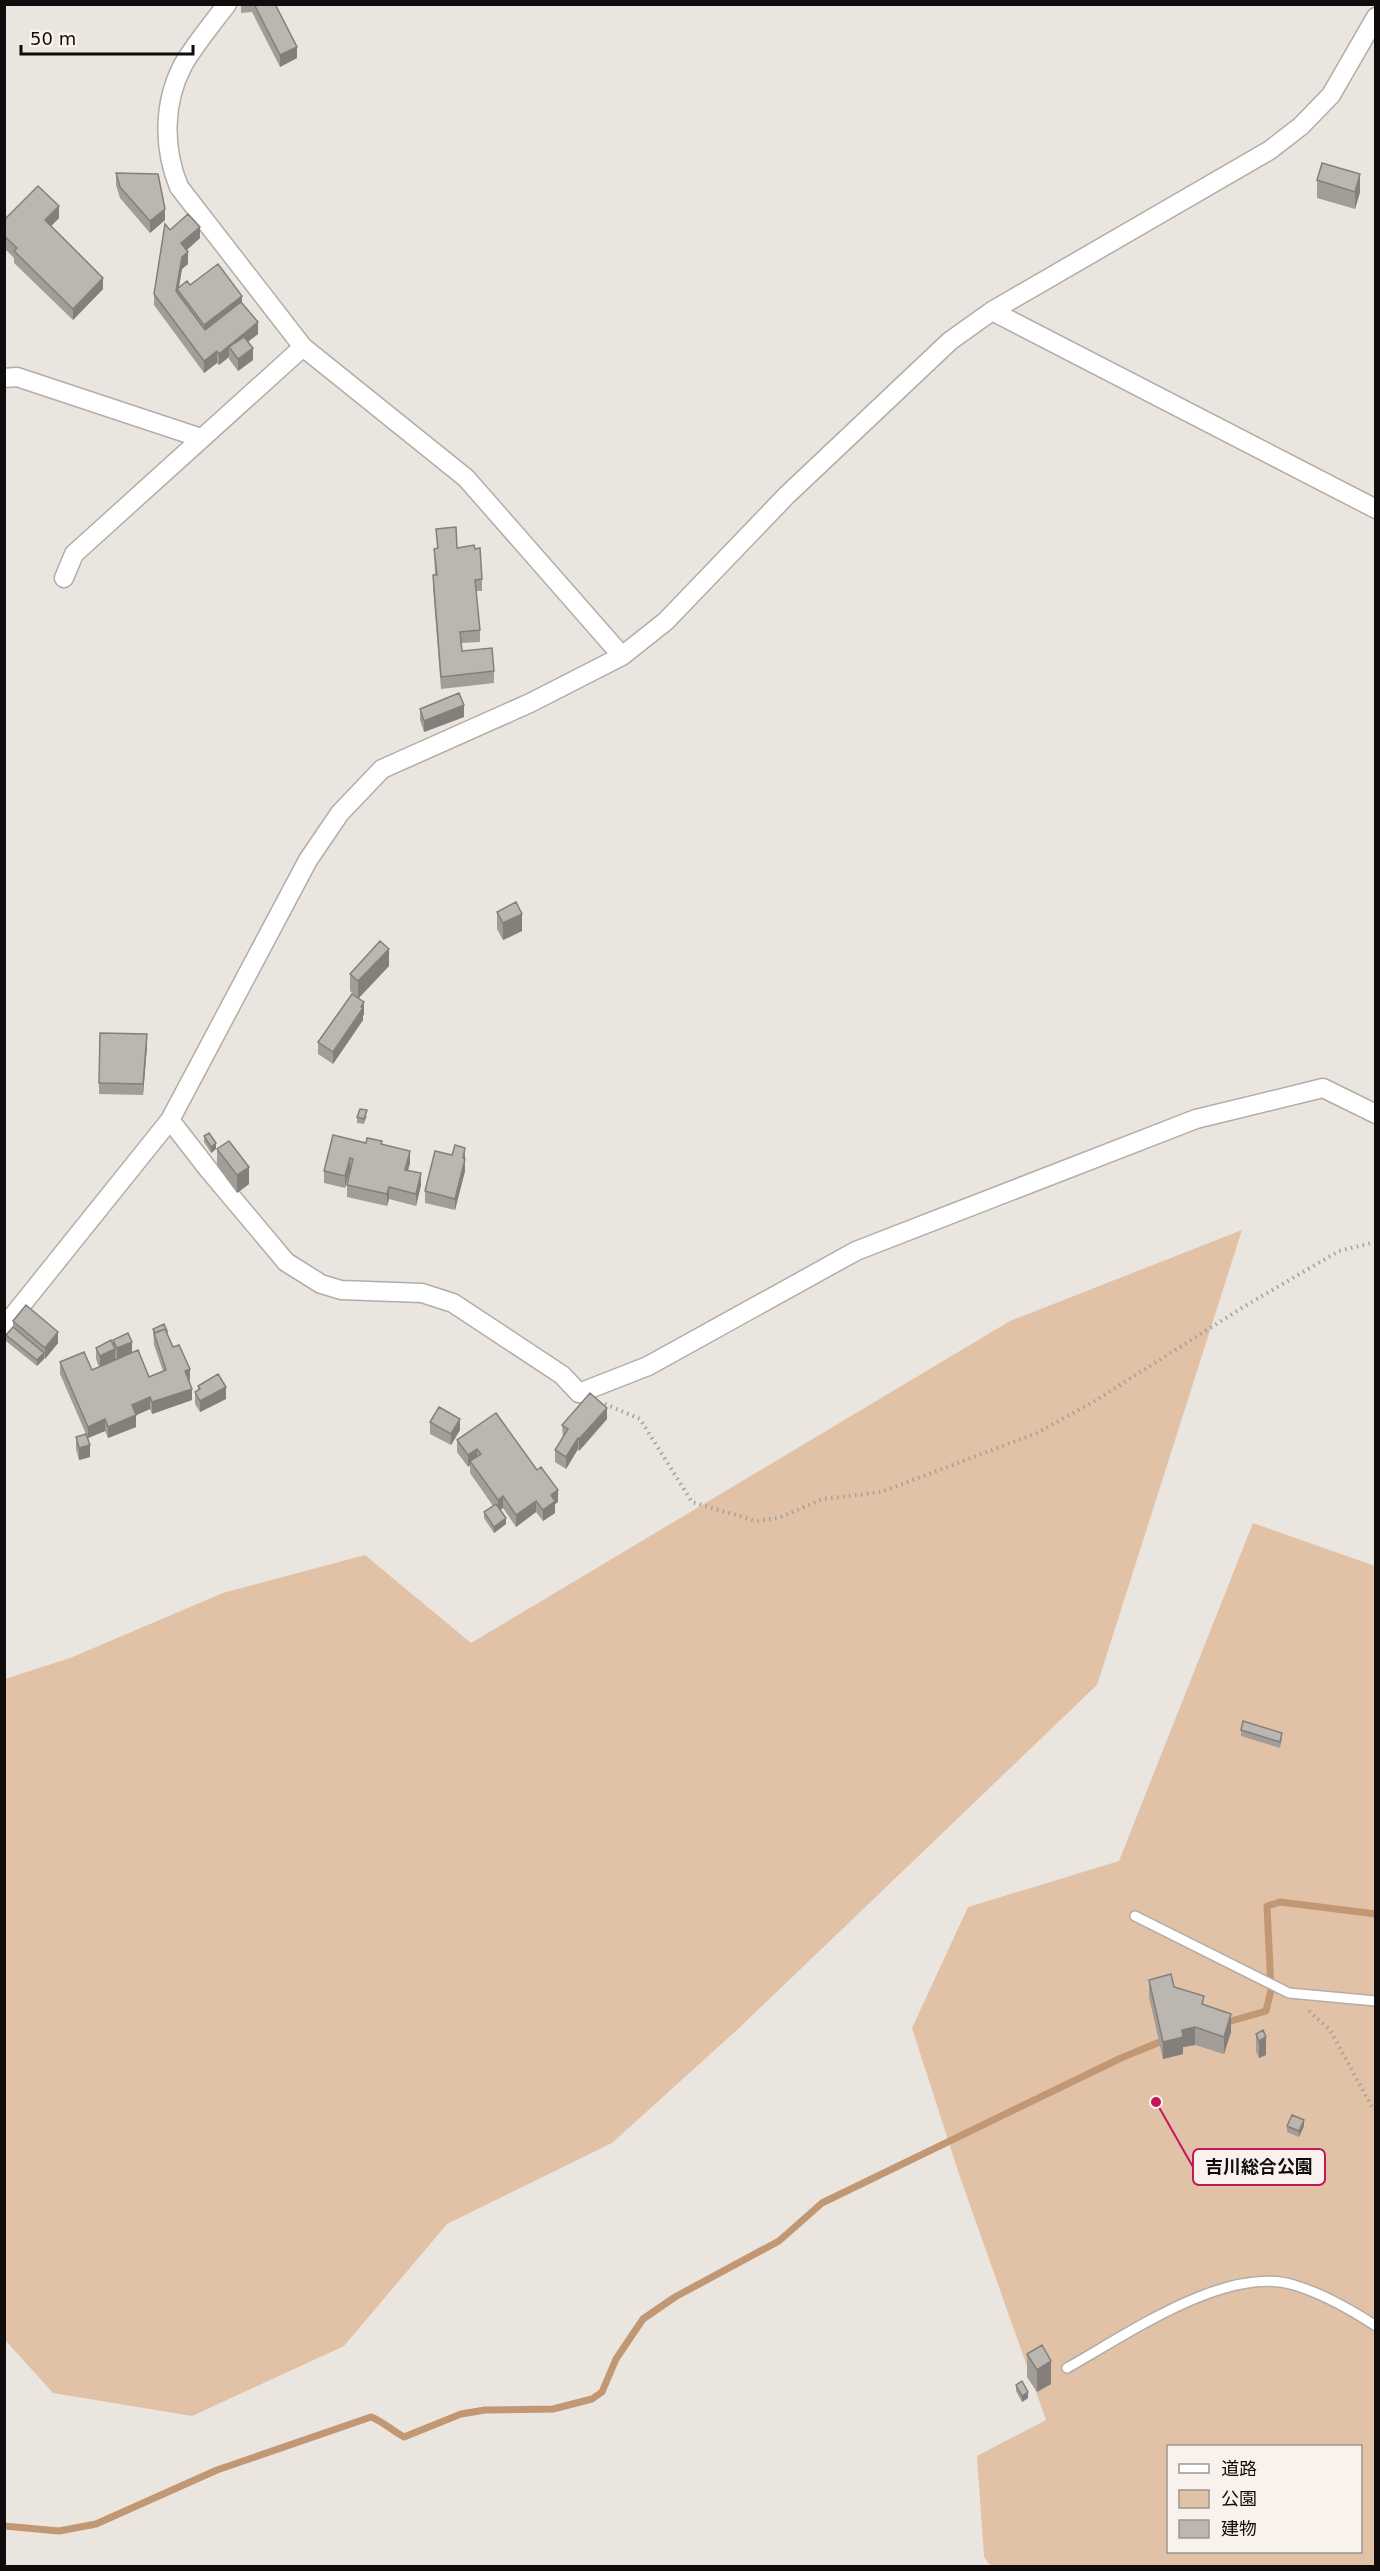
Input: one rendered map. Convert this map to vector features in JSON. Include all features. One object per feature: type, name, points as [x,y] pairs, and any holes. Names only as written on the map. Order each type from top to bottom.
[{"type":"street","points":[[226,4],[183,66],[167,111],[169,163],[179,187],[303,347],[466,478],[622,656]]},
{"type":"street","points":[[4,1327],[170,1120],[308,860],[340,813],[382,769],[530,703],[622,656],[666,621],[787,495],[950,340],[992,311],[1270,150],[1301,126],[1331,95],[1376,16]]},
{"type":"street","points":[[992,311],[1376,509]]},
{"type":"street","points":[[64,578],[74,554],[303,347]]},
{"type":"street","points":[[4,378],[17,376],[201,438]]},
{"type":"street","points":[[170,1120],[286,1262],[321,1284],[341,1290],[422,1293],[453,1303],[562,1375],[579,1393],[648,1366],[856,1251],[1196,1119],[1323,1088],[1376,1114]]},
{"type":"lane","points":[[1135,1916],[1289,1993],[1376,2001]]},
{"type":"lane","points":[[1067,2368],[1194,2297],[1247,2282],[1292,2284],[1341,2304],[1376,2326]]},
{"type":"path","points":[[579,1393],[640,1419],[692,1502],[756,1521],[778,1518],[823,1499],[881,1492],[1037,1433],[1093,1402],[1245,1306],[1339,1251],[1375,1244]]},
{"type":"path","points":[[1289,1993],[1330,2030],[1372,2107],[1376,2109]]},
{"type":"green space","points":[[1242,1230],[1097,1685],[738,2029],[612,2143],[447,2224],[344,2346],[192,2416],[53,2393],[5,2340],[5,1679],[70,1658],[223,1593],[365,1555],[471,1643],[1010,1321]]},
{"type":"green space","points":[[1253,1523],[1375,1566],[1375,2566],[991,2566],[984,2557],[977,2456],[1046,2420],[960,2177],[912,2028],[968,1907],[1119,1861]]},
{"type":"building","points":[[254,4],[275,4],[297,47],[280,55]]},
{"type":"building","points":[[1322,163],[1360,174],[1355,192],[1317,180]]},
{"type":"building","points":[[116,173],[158,174],[165,209],[150,221],[120,187]]},
{"type":"building","points":[[38,186],[59,206],[45,220],[103,278],[73,309],[14,251],[17,248],[4,236],[4,220]]},
{"type":"building","points":[[188,214],[200,227],[181,243],[188,252],[182,257],[176,291],[205,330],[241,302],[258,322],[219,354],[217,351],[204,361],[154,294],[165,224],[170,230]]},
{"type":"building","points":[[218,264],[242,296],[204,325],[177,289],[187,281],[190,285]]},
{"type":"building","points":[[244,337],[253,348],[238,359],[229,347]]},
{"type":"building","points":[[456,527],[457,548],[474,545],[475,549],[480,548],[482,579],[475,580],[480,630],[460,632],[462,651],[492,648],[494,671],[441,677],[433,575],[437,575],[434,549],[438,548],[436,529]]},
{"type":"building","points":[[459,693],[464,705],[424,721],[420,709]]},
{"type":"building","points":[[516,902],[522,914],[503,923],[497,912]]},
{"type":"building","points":[[380,941],[389,949],[358,981],[350,974]]},
{"type":"building","points":[[352,994],[364,1002],[361,1007],[363,1008],[333,1052],[318,1042]]},
{"type":"building","points":[[100,1033],[147,1034],[143,1084],[99,1083]]},
{"type":"building","points":[[360,1109],[367,1110],[364,1119],[357,1117]]},
{"type":"building","points":[[209,1133],[216,1143],[211,1147],[204,1136]]},
{"type":"building","points":[[333,1135],[366,1143],[367,1138],[382,1141],[381,1144],[410,1151],[405,1170],[421,1173],[416,1194],[389,1187],[387,1194],[347,1185],[353,1159],[350,1158],[345,1176],[324,1171]]},
{"type":"building","points":[[229,1141],[249,1167],[237,1175],[217,1149]]},
{"type":"building","points":[[455,1145],[465,1148],[463,1158],[465,1159],[455,1199],[425,1191],[435,1151],[452,1155]]},
{"type":"building","points":[[26,1305],[58,1332],[45,1348],[13,1321]]},
{"type":"building","points":[[164,1324],[167,1332],[165,1329],[155,1333],[153,1329]]},
{"type":"building","points":[[13,1327],[44,1353],[37,1360],[6,1335]]},
{"type":"building","points":[[165,1329],[173,1347],[179,1345],[190,1369],[185,1371],[192,1389],[152,1402],[150,1397],[132,1405],[136,1415],[108,1427],[105,1419],[88,1427],[60,1362],[84,1352],[92,1370],[138,1350],[149,1377],[166,1370],[154,1333]]},
{"type":"building","points":[[128,1333],[132,1342],[117,1348],[113,1340]]},
{"type":"building","points":[[111,1340],[115,1349],[100,1356],[96,1348]]},
{"type":"building","points":[[218,1374],[226,1387],[200,1401],[195,1392],[200,1389],[198,1386]]},
{"type":"building","points":[[590,1393],[607,1408],[578,1438],[566,1457],[555,1450],[568,1429],[562,1425]]},
{"type":"building","points":[[439,1407],[460,1419],[451,1434],[430,1422]]},
{"type":"building","points":[[496,1413],[537,1470],[541,1467],[558,1490],[551,1495],[555,1501],[543,1510],[536,1501],[516,1515],[503,1496],[498,1500],[470,1461],[481,1454],[477,1449],[468,1455],[457,1440]]},
{"type":"building","points":[[86,1434],[90,1445],[79,1448],[76,1437]]},
{"type":"building","points":[[496,1504],[506,1518],[494,1527],[484,1512]]},
{"type":"building","points":[[1243,1721],[1282,1733],[1280,1742],[1241,1730]]},
{"type":"building","points":[[1171,1974],[1174,1987],[1204,1996],[1202,2004],[1231,2014],[1224,2037],[1195,2027],[1182,2030],[1183,2037],[1163,2042],[1149,1980]]},
{"type":"building","points":[[1263,2030],[1266,2037],[1259,2041],[1256,2034]]},
{"type":"building","points":[[1292,2115],[1304,2120],[1299,2131],[1287,2126]]},
{"type":"building","points":[[1042,2345],[1051,2361],[1037,2370],[1027,2354]]},
{"type":"building","points":[[1022,2381],[1028,2392],[1022,2396],[1016,2385]]},
{"type":"waterway","points":[[1224,2023],[1266,2011],[1271,1990],[1267,1906],[1280,1902],[1376,1914]]},
{"type":"waterway","points":[[4,2526],[59,2531],[96,2524],[217,2470],[371,2417],[404,2437],[461,2414],[485,2410],[553,2409],[592,2399],[602,2392],[616,2359],[643,2319],[675,2297],[779,2241],[822,2203],[1121,2058],[1167,2039]]},
{"type":"place","name":"吉川総合公園","points":[[1156,2102]]}]
